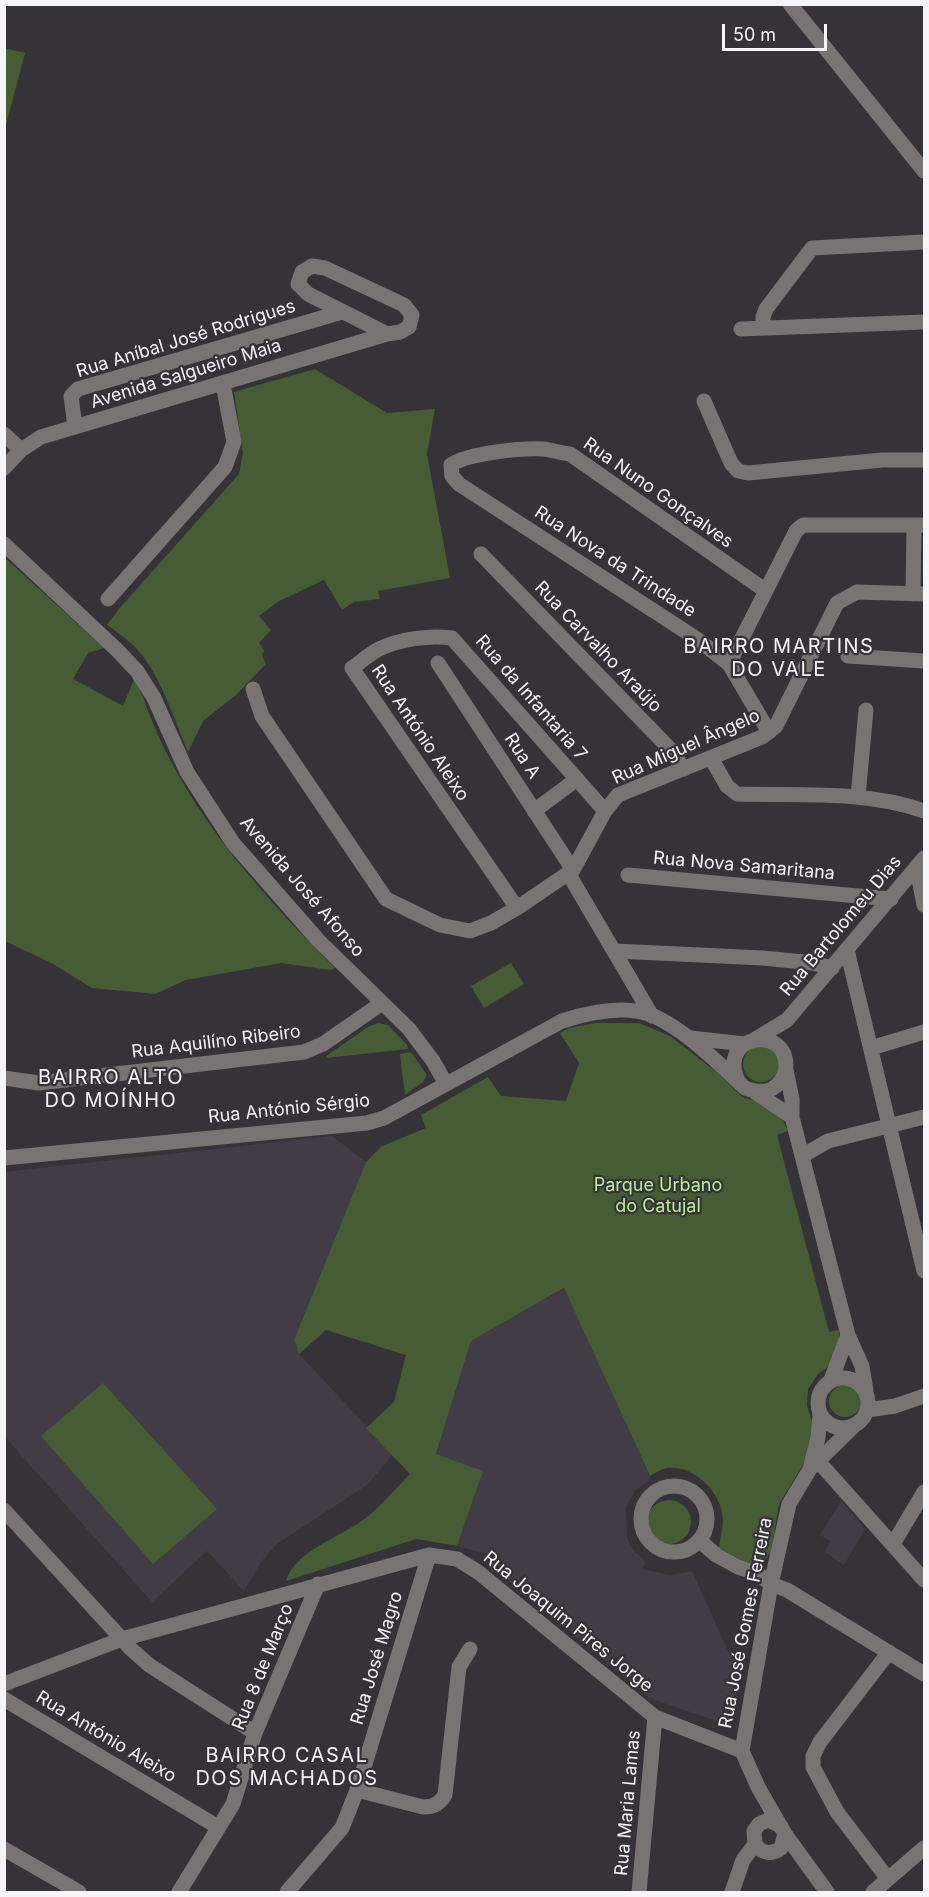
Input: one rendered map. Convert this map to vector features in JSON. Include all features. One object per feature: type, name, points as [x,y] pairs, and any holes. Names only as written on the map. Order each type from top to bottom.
[{"type":"street","points":[[790,4],[924,171]]},
{"type":"street","points":[[763,328],[766,309],[812,248],[924,242]]},
{"type":"street","name":"Avenida Salgueiro Maia","points":[[4,468],[21,450],[40,437],[400,332],[409,327],[412,315],[404,305],[325,268],[312,266],[302,272],[298,284],[308,294],[387,334]]},
{"type":"street","name":"Rua Aníbal José Rodrigues","points":[[75,427],[71,396],[78,389],[342,312]]},
{"type":"street","points":[[741,329],[924,322]]},
{"type":"street","points":[[108,600],[225,467],[234,442],[223,384]]},
{"type":"street","points":[[704,402],[731,463],[738,471],[882,460],[924,460]]},
{"type":"street","points":[[4,434],[21,450]]},
{"type":"street","name":"Rua Nuno Gonçalves","points":[[451,465],[474,455],[543,449],[570,454],[766,591]]},
{"type":"street","name":"Rua Nova da Trindade","points":[[451,465],[452,476],[459,484],[696,639],[729,664],[769,732]]},
{"type":"street","points":[[729,664],[796,531],[803,525],[919,525],[919,594]]},
{"type":"street","name":"Avenida José Afonso","points":[[4,544],[137,671],[154,698],[187,772],[233,843],[318,940],[409,1029],[433,1061],[446,1084]]},
{"type":"street","name":"Rua Carvalho Araújo","points":[[481,554],[662,741],[684,769]]},
{"type":"street","name":"Rua Miguel Ângelo","points":[[570,872],[605,811],[618,795],[762,737],[776,726],[837,603],[857,592],[919,594]]},
{"type":"street","name":"Rua António Aleixo","points":[[452,638],[436,636],[405,641],[379,649],[352,668],[517,908]]},
{"type":"street","name":"Rua da Infantaria 7","points":[[452,638],[605,811]]},
{"type":"street","points":[[848,656],[924,661]]},
{"type":"street","name":"Rua A","points":[[438,663],[534,811],[652,1016]]},
{"type":"street","points":[[253,689],[262,716],[386,899],[440,925],[470,931],[491,923],[517,908],[570,872]]},
{"type":"street","points":[[858,797],[866,710]]},
{"type":"street","points":[[711,758],[727,786],[738,794],[858,797],[911,806],[924,811]]},
{"type":"street","points":[[534,811],[576,779]]},
{"type":"street","points":[[921,863],[924,905]]},
{"type":"street","name":"Rua Bartolomeu Dias","points":[[749,1042],[788,1020],[921,863]]},
{"type":"street","name":"Rua Nova Samaritana","points":[[628,874],[891,899]]},
{"type":"street","points":[[847,950],[891,1125],[924,1271]]},
{"type":"street","points":[[615,951],[762,958],[813,963],[832,968]]},
{"type":"street","name":"Rua Aquilíno Ribeiro","points":[[4,1078],[39,1083],[304,1053],[323,1044],[382,1003]]},
{"type":"street","name":"Rua António Sérgio","points":[[4,1158],[367,1123],[384,1118],[562,1021],[585,1014],[609,1011],[630,1011],[652,1016],[691,1038],[738,1081]]},
{"type":"street","name":"Rua Bartolomeu Dias","points":[[781,1050],[788,1020]]},
{"type":"street","points":[[871,1048],[924,1032]]},
{"type":"street","name":"Rua António Sérgio","points":[[691,1038],[749,1042]]},
{"type":"street","points":[[792,1117],[779,1106],[746,1088],[738,1081],[733,1061],[737,1051],[749,1042],[764,1039],[774,1043],[786,1060],[792,1099],[792,1117],[848,1335],[862,1366],[867,1410],[855,1425],[839,1428],[825,1420],[818,1407],[820,1391],[831,1380],[848,1335]]},
{"type":"street","points":[[755,1092],[765,1092],[775,1087],[782,1080],[786,1070]]},
{"type":"street","points":[[802,1156],[828,1142],[924,1117]]},
{"type":"street","points":[[831,1380],[847,1377],[861,1384],[866,1391]]},
{"type":"street","points":[[867,1410],[895,1406],[924,1396]]},
{"type":"street","name":"Rua José Gomes Ferreira","points":[[814,1465],[820,1414]]},
{"type":"street","name":"Rua José Gomes Ferreira","points":[[827,1893],[783,1830],[758,1787],[742,1751],[771,1584],[789,1504],[814,1465],[855,1425]]},
{"type":"street","points":[[814,1465],[893,1544],[924,1580]]},
{"type":"street","points":[[673,1485],[694,1492],[706,1510],[708,1521],[700,1541],[681,1552],[670,1553],[659,1550],[643,1534],[640,1523],[645,1501],[652,1493],[673,1485]]},
{"type":"street","points":[[893,1544],[924,1492]]},
{"type":"street","points":[[7,1519],[149,1665],[255,1733]]},
{"type":"street","points":[[700,1541],[716,1555],[787,1590],[924,1674]]},
{"type":"street","name":"Rua Joaquim Pires Jorge","points":[[4,1684],[122,1639],[429,1555],[457,1559],[478,1572],[655,1717],[742,1751]]},
{"type":"street","name":"Rua José Magro","points":[[287,1893],[342,1828],[357,1791],[429,1555]]},
{"type":"street","name":"Rua 8 de Março","points":[[179,1893],[233,1804],[255,1733],[318,1584]]},
{"type":"street","points":[[357,1791],[423,1808],[433,1807],[439,1803],[445,1795],[459,1667],[470,1649]]},
{"type":"street","points":[[888,1879],[837,1812],[813,1767],[813,1756],[820,1742],[889,1652]]},
{"type":"street","name":"Rua António Aleixo","points":[[4,1700],[218,1827]]},
{"type":"street","name":"Rua Maria Lamas","points":[[639,1893],[655,1717]]},
{"type":"street","name":"Rua José Gomes Ferreira","points":[[758,1787],[759,1824]]},
{"type":"street","points":[[768,1820],[783,1830],[784,1844],[777,1851],[767,1853],[758,1849],[755,1844],[754,1831],[759,1824],[768,1820]]},
{"type":"street","points":[[732,1893],[743,1860],[755,1844]]},
{"type":"street","points":[[873,1893],[924,1848]]},
{"type":"street","points":[[4,1850],[79,1893]]},
{"type":"street","points":[[777,1851],[808,1868]]},
{"type":"shaded area","points":[[332,1136],[366,1162],[294,1340],[299,1354],[393,1454],[367,1485],[277,1544],[261,1562],[244,1591],[207,1551],[152,1602],[5,1437],[4,1172]]},
{"type":"shaded area","points":[[565,1288],[651,1479],[635,1491],[626,1507],[627,1538],[635,1552],[646,1562],[642,1568],[645,1570],[670,1575],[692,1571],[739,1675],[729,1725],[649,1698],[490,1565],[492,1555],[457,1546],[482,1471],[436,1455],[471,1341]]},
{"type":"shaded area","points":[[841,1501],[865,1529],[844,1565],[825,1552],[830,1541],[820,1535]]},
{"type":"green space","points":[[4,48],[25,53],[5,129],[4,129]]},
{"type":"green space","points":[[315,369],[387,413],[435,409],[427,454],[450,578],[378,591],[380,599],[354,602],[342,610],[324,580],[279,601],[259,616],[271,630],[259,643],[264,651],[262,656],[266,664],[236,695],[203,721],[188,752],[165,696],[150,667],[133,645],[107,625],[239,474],[243,453],[234,392]]},
{"type":"green space","points":[[4,557],[104,648],[88,653],[73,679],[123,706],[135,677],[173,766],[213,829],[259,887],[335,968],[330,970],[281,963],[186,980],[155,994],[92,988],[53,964],[5,941]]},
{"type":"green space","points":[[511,963],[524,984],[484,1008],[471,986]]},
{"type":"green space","points":[[378,1023],[388,1025],[408,1049],[326,1058],[368,1027]]},
{"type":"green space","name":"Parque Urbano do Catujal","points":[[596,1023],[639,1023],[670,1036],[719,1074],[742,1097],[764,1103],[782,1118],[788,1131],[777,1135],[829,1332],[839,1330],[839,1349],[832,1364],[818,1374],[808,1389],[807,1406],[814,1428],[809,1455],[779,1504],[771,1551],[766,1559],[749,1564],[719,1548],[723,1523],[721,1510],[718,1500],[705,1483],[697,1476],[677,1468],[667,1468],[650,1476],[564,1288],[471,1341],[436,1454],[483,1471],[457,1546],[416,1539],[286,1581],[291,1570],[299,1561],[321,1544],[367,1517],[410,1474],[366,1428],[394,1402],[406,1355],[326,1330],[299,1354],[294,1340],[366,1162],[382,1146],[426,1128],[421,1115],[488,1077],[501,1096],[566,1101],[579,1063],[560,1033],[569,1028]]},
{"type":"green space","points":[[761,1046],[774,1051],[779,1064],[774,1077],[761,1082],[748,1077],[743,1064],[748,1051]]},
{"type":"green space","points":[[411,1052],[427,1075],[423,1082],[405,1095],[400,1054]]},
{"type":"green space","points":[[103,1383],[217,1509],[153,1564],[41,1436]]},
{"type":"green space","points":[[845,1385],[856,1390],[861,1401],[856,1412],[845,1417],[834,1412],[829,1401],[834,1390]]},
{"type":"green space","points":[[669,1500],[684,1507],[691,1522],[684,1537],[669,1544],[654,1537],[647,1522],[654,1507]]},
{"type":"district","name":"BAIRRO MARTINS DO VALE","points":[[779,658]]},
{"type":"district","name":"BAIRRO ALTO DO MOÍNHO","points":[[111,1090]]},
{"type":"district","name":"BAIRRO CASAL DOS MACHADOS","points":[[287,1768]]}]
